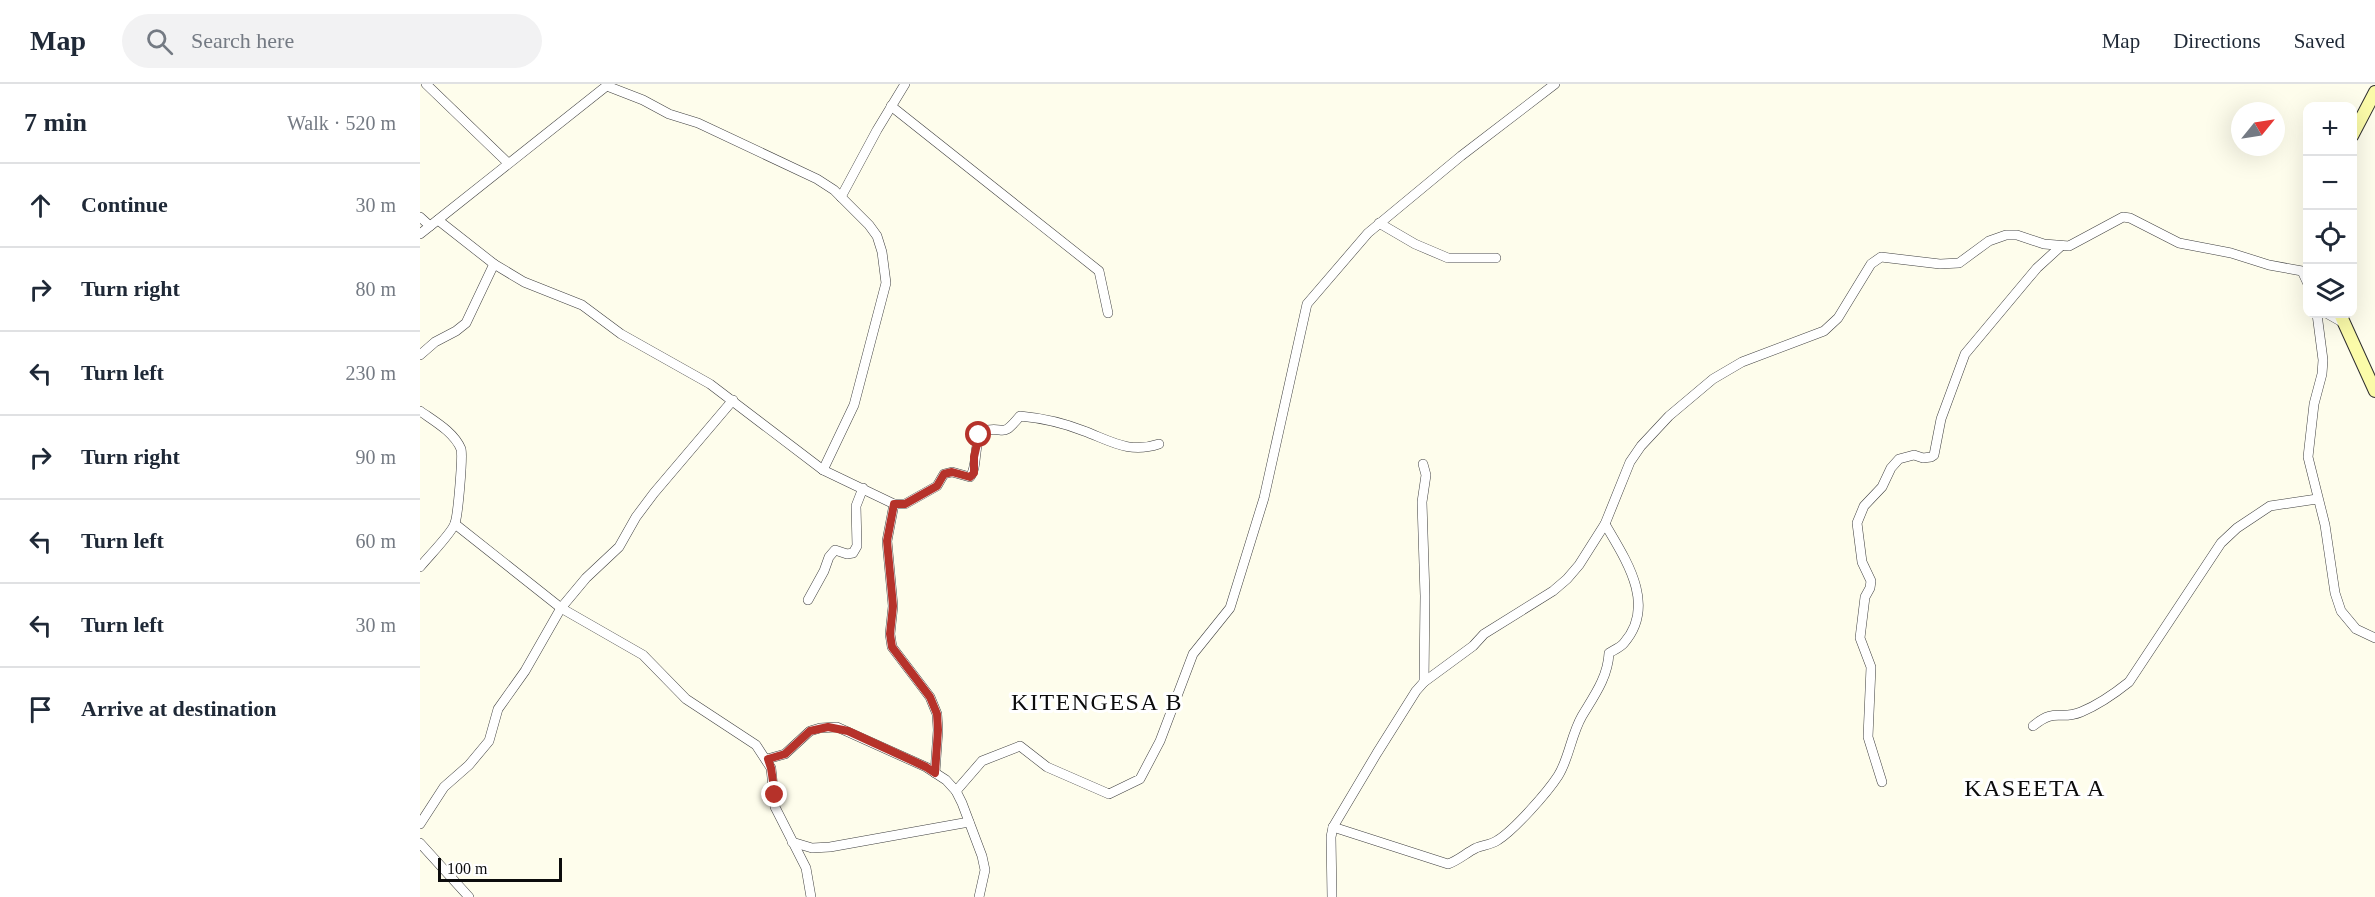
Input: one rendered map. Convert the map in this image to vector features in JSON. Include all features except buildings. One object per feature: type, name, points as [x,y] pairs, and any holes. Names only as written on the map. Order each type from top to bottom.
[{"type":"street","points":[[426,84],[508,163]]},
{"type":"street","points":[[841,196],[905,84]]},
{"type":"street","points":[[956,791],[982,761],[1020,746],[1047,767],[1109,794],[1140,779],[1160,741],[1193,654],[1230,608],[1242,575],[1264,498],[1307,304],[1379,223],[1555,84]]},
{"type":"street","points":[[420,234],[608,85],[644,100],[669,114],[698,123],[817,179],[841,196],[878,236],[886,283],[855,405],[823,470]]},
{"type":"street","points":[[2357,126],[2375,92]]},
{"type":"street","points":[[891,106],[1100,271],[1108,313]]},
{"type":"street","points":[[420,217],[434,223],[494,264],[533,287],[582,305],[621,334],[693,373],[733,400],[823,470],[894,504],[905,504],[937,486],[944,474],[952,472],[970,477],[975,469],[974,457],[982,431],[1003,432],[1020,416],[1083,430],[1117,445],[1144,449],[1159,444]]},
{"type":"street","points":[[1332,897],[1330,837],[1333,827],[1398,718],[1424,682],[1460,657],[1484,634],[1568,579],[1580,566],[1605,524],[1630,462],[1670,416],[1713,379],[1742,362],[1824,331],[1838,318],[1864,273],[1875,260],[1881,257],[1896,257],[1940,264],[1959,263],[1989,241],[2006,235],[2017,235],[2060,247],[2069,246],[2123,217],[2179,243],[2303,270]]},
{"type":"street","points":[[1379,223],[1414,244],[1448,258],[1496,258]]},
{"type":"street","points":[[1882,782],[1868,737],[1871,667],[1860,638],[1865,597],[1871,581],[1862,562],[1857,523],[1864,506],[1882,487],[1899,459],[1914,455],[1923,458],[1931,457],[1934,454],[1941,419],[1965,354],[2037,267],[2060,247]]},
{"type":"street","points":[[420,355],[435,342],[456,332],[466,323],[494,264]]},
{"type":"street","points":[[2318,318],[2323,360],[2322,374],[2314,404],[2308,457],[2325,525],[2335,592],[2341,611],[2356,629],[2375,638]]},
{"type":"street","points":[[2341,318],[2375,391]]},
{"type":"street","points":[[420,824],[444,787],[469,765],[489,741],[498,709],[525,671],[561,608],[586,578],[620,548],[636,517],[654,493],[733,400]]},
{"type":"street","points":[[420,411],[451,435],[461,450],[462,463],[455,524],[420,567]]},
{"type":"street","points":[[1423,464],[1426,475],[1422,502],[1425,596],[1424,682]]},
{"type":"street","points":[[808,600],[824,571],[829,556],[835,550],[847,554],[853,553],[857,546],[856,506],[864,488]]},
{"type":"street","points":[[2033,726],[2046,715],[2081,712],[2114,694],[2129,682],[2225,538],[2237,528],[2270,506],[2317,499]]},
{"type":"street","points":[[894,504],[887,541],[893,606],[890,634],[892,647],[930,697],[937,714],[935,773]]},
{"type":"street","points":[[455,524],[561,608],[643,655],[686,699],[749,739],[768,759],[773,779],[775,807],[806,868],[811,897]]},
{"type":"street","points":[[1333,827],[1448,864],[1477,848],[1496,842],[1526,812],[1558,775],[1574,734],[1594,699],[1605,672],[1609,653],[1623,644],[1639,621],[1638,597],[1634,581],[1621,551],[1605,524]]},
{"type":"street","points":[[768,759],[785,754],[810,731],[837,727],[926,767],[956,791],[969,822],[985,870],[979,897]]},
{"type":"street","points":[[792,842],[812,848],[831,847],[969,822]]},
{"type":"street","points":[[420,843],[469,897]]},
{"type":"district","name":"KITENGESA B","points":[[1097,702]]},
{"type":"district","name":"KASEETA A","points":[[2035,788]]},
{"type":"route","points":[[775,795],[768,759],[785,754],[810,731],[820,728],[837,727],[848,731],[935,773],[937,714],[930,697],[892,647],[890,634],[893,606],[887,541],[894,504],[905,504],[937,486],[941,477],[947,472],[970,477],[974,473],[974,457],[979,435]]}]
